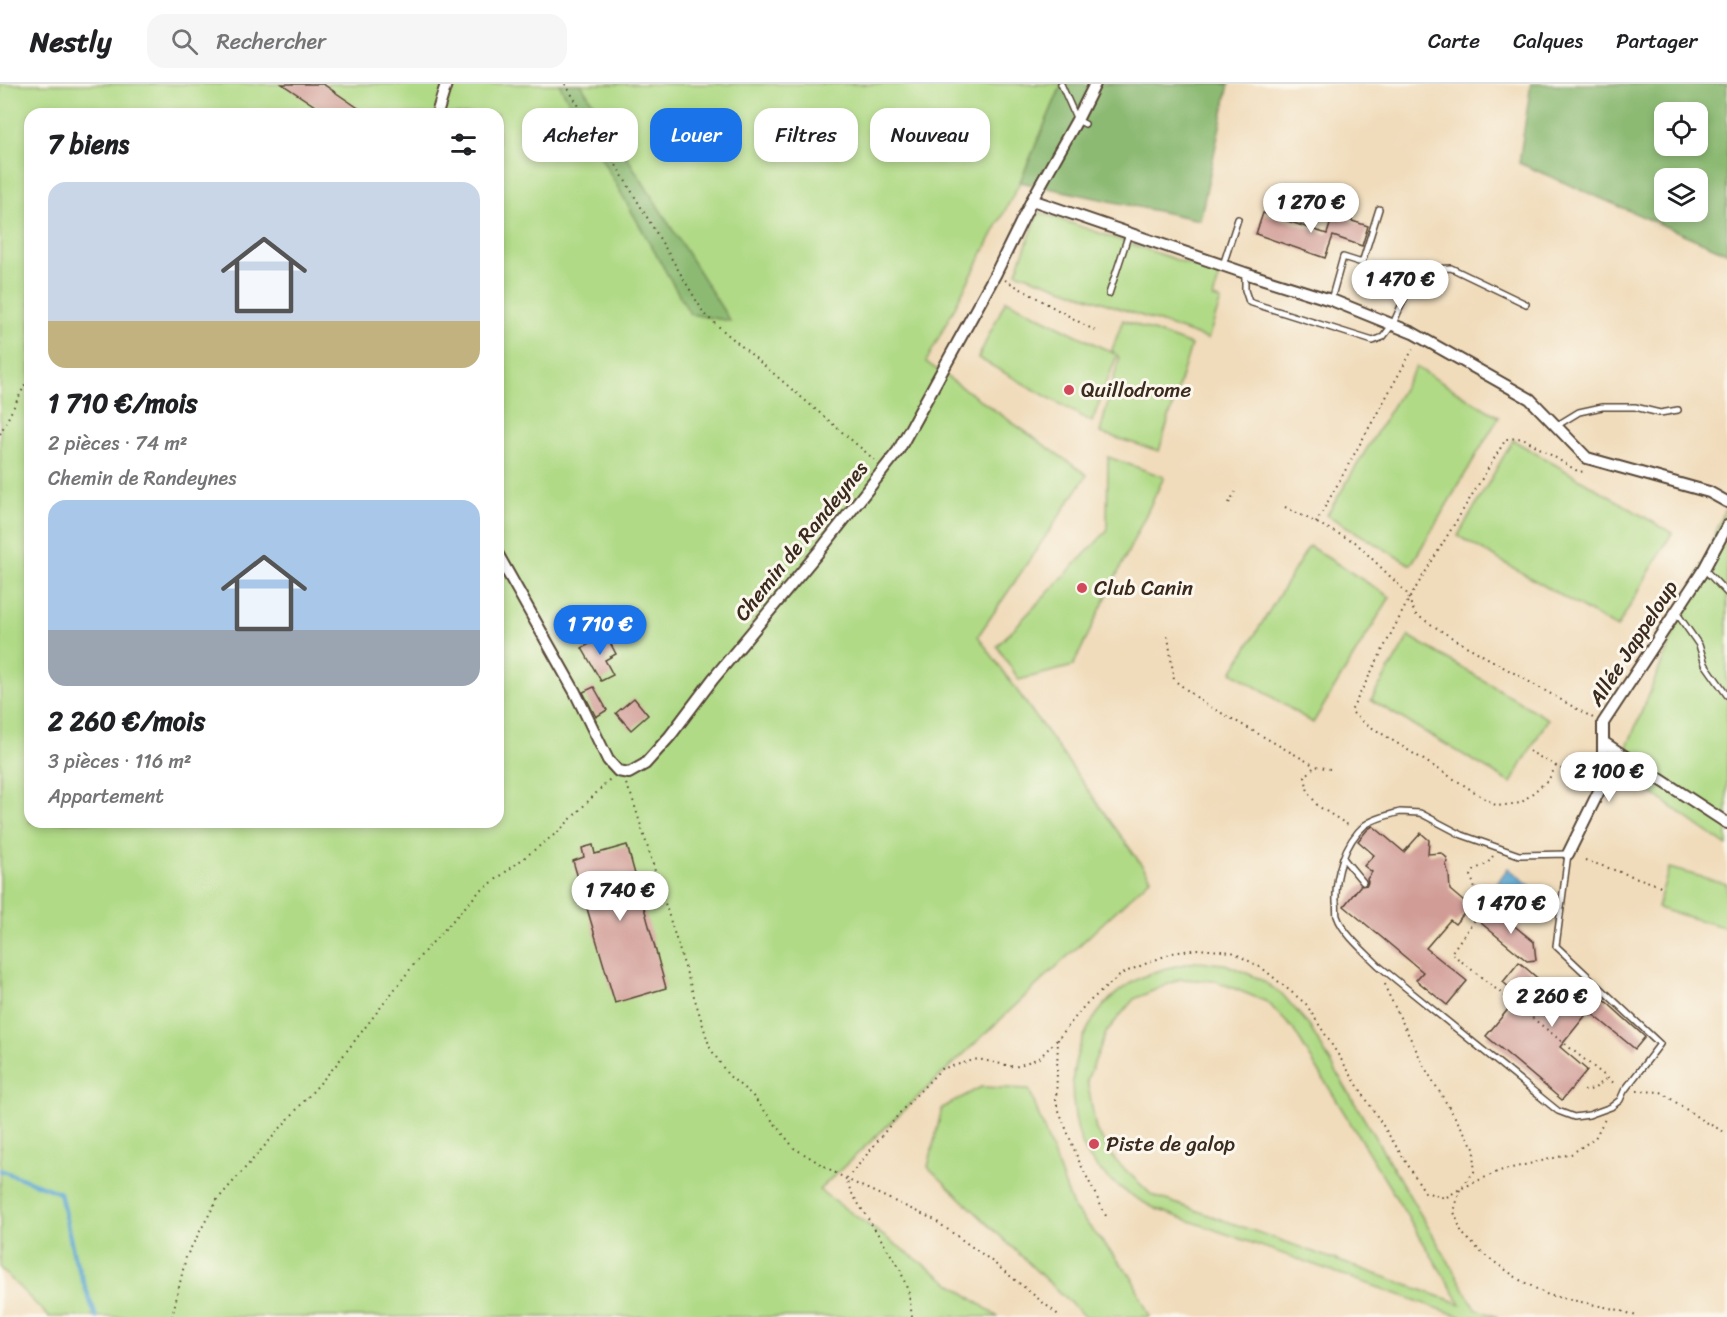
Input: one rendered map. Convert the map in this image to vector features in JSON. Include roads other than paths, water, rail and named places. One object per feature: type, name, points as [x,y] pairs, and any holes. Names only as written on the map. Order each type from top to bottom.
[{"type":"street","points":[[439,108],[446,84]]},
{"type":"street","name":"Chemin de Randeynes","points":[[504,566],[575,692],[608,760],[618,771],[629,772],[645,764],[898,451],[996,273],[1032,200],[1081,122],[1095,84]]},
{"type":"street","points":[[1032,200],[1331,300],[1393,324],[1420,336],[1530,399],[1587,458],[1709,492],[1727,502]]},
{"type":"street","name":"Allée Jappeloup","points":[[1568,854],[1600,789],[1603,771],[1603,723],[1704,569],[1727,526]]},
{"type":"street","points":[[1603,742],[1727,824]]},
{"type":"lane","points":[[1061,84],[1081,122]]},
{"type":"lane","points":[[1331,300],[1343,257],[1362,263],[1379,209]]},
{"type":"lane","points":[[1223,265],[1238,219]]},
{"type":"lane","points":[[1109,294],[1129,233]]},
{"type":"lane","points":[[1245,273],[1245,290],[1249,302],[1373,341],[1383,337],[1393,324],[1412,281],[1432,269],[1451,268],[1526,304]]},
{"type":"lane","points":[[1556,426],[1579,412],[1602,407],[1635,407],[1659,413],[1678,411]]},
{"type":"lane","points":[[1704,569],[1727,593]]},
{"type":"lane","points":[[1675,611],[1699,645],[1706,664],[1727,695]]},
{"type":"lane","points":[[1400,812],[1420,813],[1462,834],[1520,855],[1568,854],[1556,946],[1660,1044],[1624,1091],[1620,1100],[1611,1107],[1589,1115],[1574,1117],[1558,1111],[1379,966],[1346,931],[1337,916],[1337,883],[1343,858],[1354,836],[1367,824],[1383,816],[1400,812]]},
{"type":"lane","points":[[1343,858],[1364,882]]},
{"type":"water","points":[[1508,868],[1538,892],[1523,911],[1493,888]]},
{"type":"waterway","points":[[0,1170],[60,1193],[74,1256],[96,1317]]},
{"type":"place","name":"Quillodrome","points":[[1069,390]]},
{"type":"place","name":"Club Canin","points":[[1082,588]]},
{"type":"place","name":"Piste de galop","points":[[1094,1144]]}]
